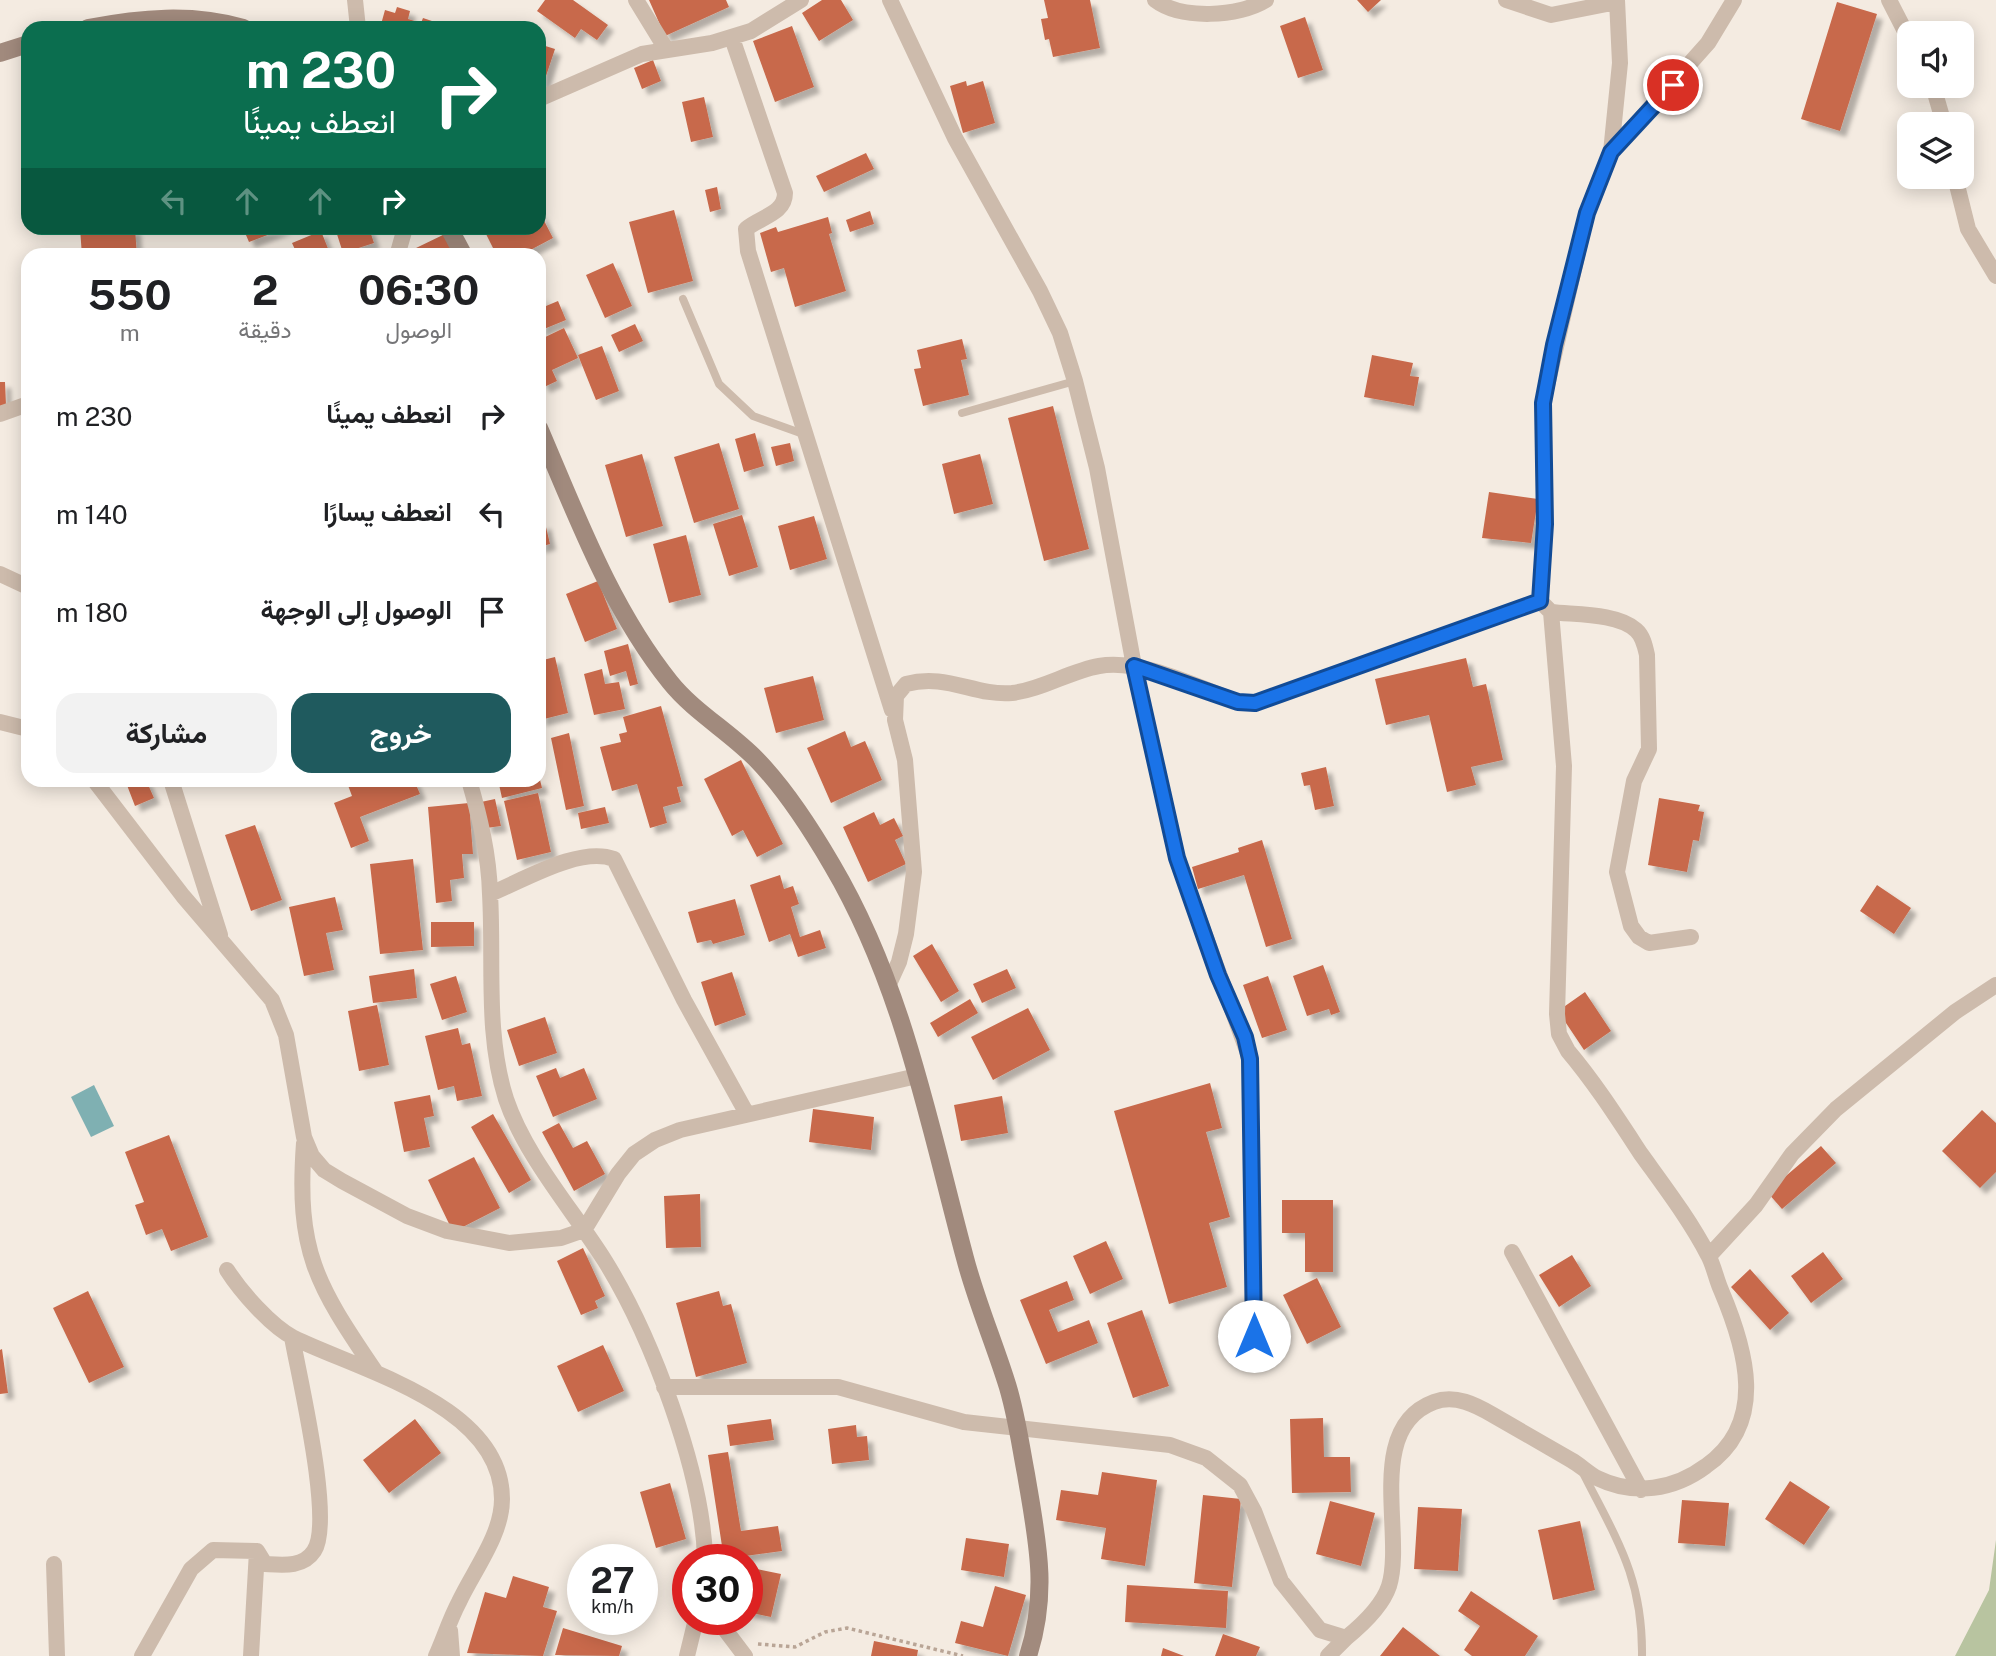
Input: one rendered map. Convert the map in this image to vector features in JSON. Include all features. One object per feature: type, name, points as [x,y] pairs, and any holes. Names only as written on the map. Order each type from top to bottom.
[{"type":"main road","points":[[127,21],[144,18],[202,21]]},
{"type":"main road","points":[[0,53],[21,46]]},
{"type":"main road","points":[[546,444],[610,590],[638,638],[674,687],[756,759],[783,792],[831,862],[857,910],[889,984],[917,1076],[966,1263],[1007,1385],[1018,1429],[1041,1559],[1041,1594],[1028,1656]]},
{"type":"street","points":[[355,0],[357,21]]},
{"type":"street","points":[[636,0],[666,49]]},
{"type":"street","points":[[546,96],[642,54],[732,38],[778,16],[801,0]]},
{"type":"street","points":[[890,0],[955,138],[1040,291],[1060,333],[1075,382],[1097,468],[1134,666],[1177,858],[1218,975],[1245,1037],[1250,1059],[1254,1336]]},
{"type":"street","points":[[1155,0],[1178,11],[1200,13],[1250,7],[1266,0]]},
{"type":"street","points":[[1328,1656],[1366,1622],[1389,1588],[1392,1566],[1390,1473],[1399,1440],[1419,1410],[1434,1401],[1453,1399],[1473,1404],[1596,1477],[1623,1488],[1641,1490],[1686,1479],[1707,1466],[1725,1451],[1740,1431],[1746,1409],[1748,1385],[1743,1356],[1709,1256],[1559,1034],[1556,988],[1564,766],[1545,607],[1543,403],[1587,213],[1611,152],[1620,63],[1617,1],[1552,15],[1506,0]]},
{"type":"street","points":[[1611,152],[1708,43],[1734,0]]},
{"type":"street","points":[[1889,0],[1900,21]]},
{"type":"street","points":[[732,38],[785,193],[785,202],[779,209],[746,229],[746,240],[895,720],[905,760],[914,872],[906,934],[899,962],[889,984]]},
{"type":"street","points":[[1958,189],[1968,229],[1996,276]]},
{"type":"street","points":[[0,414],[21,406]]},
{"type":"street","points":[[0,574],[21,584]]},
{"type":"street","points":[[895,720],[896,696],[906,684],[923,680],[941,679],[997,692],[1014,693],[1096,666],[1116,664],[1134,666],[1238,702],[1255,703],[1545,607],[1616,621],[1637,631],[1647,655],[1650,750],[1634,781],[1618,872],[1631,926],[1639,937],[1649,943],[1691,937]]},
{"type":"street","points":[[1,723],[21,727]]},
{"type":"street","points":[[99,787],[122,820],[258,982],[280,1015],[304,1137],[312,1156],[324,1170],[408,1216],[447,1231],[509,1243],[561,1238],[584,1230],[618,1174],[634,1154],[655,1140],[680,1130],[917,1076]]},
{"type":"street","points":[[173,787],[221,940]]},
{"type":"street","points":[[471,787],[487,855],[493,1044],[498,1072],[508,1103],[521,1129],[624,1296],[664,1387],[700,1508],[704,1544]]},
{"type":"street","points":[[490,894],[573,859],[601,854],[614,859],[684,1000],[747,1114]]},
{"type":"street","points":[[1709,1256],[1756,1205],[1792,1154],[1836,1109],[1955,1012],[1996,985]]},
{"type":"street","points":[[304,1137],[300,1189],[303,1229],[312,1264],[328,1301],[375,1371]]},
{"type":"street","points":[[1512,1252],[1641,1490]]},
{"type":"street","points":[[227,1270],[241,1292],[292,1337],[375,1371],[470,1427],[487,1447],[498,1473],[502,1500],[492,1538],[436,1656]]},
{"type":"street","points":[[257,1551],[265,1564],[300,1563],[314,1553],[320,1539],[321,1507],[292,1337]]},
{"type":"street","points":[[664,1387],[838,1387],[964,1422],[1170,1445],[1206,1458],[1224,1470],[1245,1494],[1281,1581],[1298,1604],[1320,1630],[1346,1638]]},
{"type":"street","points":[[142,1656],[191,1569],[213,1550],[257,1551]]},
{"type":"street","points":[[251,1656],[257,1551]]},
{"type":"street","points":[[54,1564],[57,1656]]},
{"type":"street","points":[[449,1624],[452,1656]]},
{"type":"street","points":[[687,1656],[692,1635]]},
{"type":"street","points":[[730,1635],[744,1656]]},
{"type":"lane","points":[[683,299],[719,384],[753,416],[806,435]]},
{"type":"lane","points":[[962,413],[1075,382]]},
{"type":"lane","points":[[1578,1464],[1625,1557],[1637,1590],[1643,1622],[1642,1656]]},
{"type":"path","points":[[735,1642],[788,1648],[835,1629],[847,1628],[963,1656]]},
{"type":"green space","points":[[1996,1540],[1996,1656],[1955,1656],[1989,1590]]},
{"type":"water","points":[[94,1085],[114,1126],[91,1137],[71,1097]]},
{"type":"building","points":[[545,0],[573,0],[608,25],[597,40],[581,29],[575,38],[537,11]]},
{"type":"building","points":[[649,0],[726,0],[729,7],[665,36]]},
{"type":"building","points":[[822,0],[841,0],[853,20],[819,41],[802,13]]},
{"type":"building","points":[[1044,0],[1090,0],[1100,48],[1053,57],[1049,39],[1045,40],[1041,19],[1048,18]]},
{"type":"building","points":[[1357,0],[1381,0],[1368,12]]},
{"type":"building","points":[[1837,2],[1877,14],[1840,131],[1801,119]]},
{"type":"building","points":[[397,7],[410,11],[408,19],[414,21],[382,21],[385,10],[395,13]]},
{"type":"building","points":[[1305,17],[1323,70],[1298,78],[1280,26]]},
{"type":"building","points":[[792,26],[814,87],[775,102],[753,41]]},
{"type":"building","points":[[546,46],[555,49],[546,76]]},
{"type":"building","points":[[653,60],[661,81],[642,89],[634,68]]},
{"type":"building","points":[[966,81],[967,86],[983,81],[995,123],[963,133],[950,86]]},
{"type":"building","points":[[704,97],[713,137],[691,142],[682,102]]},
{"type":"building","points":[[866,153],[874,169],[824,192],[816,176]]},
{"type":"building","points":[[717,187],[721,209],[710,212],[705,190]]},
{"type":"building","points":[[674,210],[693,281],[648,293],[629,222]]},
{"type":"building","points":[[870,211],[874,224],[850,232],[846,220]]},
{"type":"building","points":[[828,217],[832,233],[829,234],[846,291],[795,307],[784,268],[771,272],[760,233],[776,227],[778,232]]},
{"type":"building","points":[[546,224],[553,238],[534,248],[493,248],[486,235],[546,235]]},
{"type":"building","points":[[80,235],[136,235],[136,248],[81,248]]},
{"type":"building","points":[[246,235],[268,235],[249,242]]},
{"type":"building","points":[[311,235],[323,235],[328,248],[294,248],[292,243]]},
{"type":"building","points":[[337,235],[371,235],[374,243],[358,248],[341,248]]},
{"type":"building","points":[[448,235],[453,248],[416,248]]},
{"type":"building","points":[[613,263],[632,306],[605,318],[586,275]]},
{"type":"building","points":[[558,301],[566,320],[546,328],[546,306]]},
{"type":"building","points":[[635,324],[643,341],[619,352],[611,335]]},
{"type":"building","points":[[564,328],[578,358],[552,370],[557,381],[546,386],[546,337]]},
{"type":"building","points":[[962,339],[967,359],[961,360],[969,395],[923,406],[914,369],[921,368],[917,350]]},
{"type":"building","points":[[602,346],[619,391],[596,400],[578,355]]},
{"type":"building","points":[[1372,355],[1413,363],[1410,376],[1419,377],[1414,406],[1364,397]]},
{"type":"building","points":[[0,382],[5,382],[6,405],[0,406]]},
{"type":"building","points":[[1053,406],[1089,549],[1044,561],[1008,418]]},
{"type":"building","points":[[755,433],[764,466],[744,472],[735,439]]},
{"type":"building","points":[[719,443],[739,509],[694,523],[674,457]]},
{"type":"building","points":[[790,443],[794,461],[776,466],[771,447]]},
{"type":"building","points":[[642,454],[663,526],[626,537],[605,465]]},
{"type":"building","points":[[980,454],[993,504],[954,514],[942,464]]},
{"type":"building","points":[[1489,492],[1538,499],[1531,543],[1482,538]]},
{"type":"building","points":[[742,515],[758,567],[729,576],[713,524]]},
{"type":"building","points":[[814,516],[827,559],[790,570],[778,526]]},
{"type":"building","points":[[546,527],[550,544],[546,545]]},
{"type":"building","points":[[686,535],[701,595],[669,603],[653,544]]},
{"type":"building","points":[[598,581],[617,629],[585,642],[566,594]]},
{"type":"building","points":[[628,644],[638,684],[630,686],[626,671],[610,676],[604,651]]},
{"type":"building","points":[[555,657],[568,713],[546,718],[546,659]]},
{"type":"building","points":[[1466,658],[1473,687],[1486,684],[1503,760],[1471,767],[1476,785],[1447,792],[1429,715],[1386,725],[1375,679]]},
{"type":"building","points":[[602,669],[605,684],[619,682],[625,709],[594,715],[584,674]]},
{"type":"building","points":[[813,676],[824,720],[776,733],[764,688]]},
{"type":"building","points":[[661,706],[683,786],[677,787],[681,802],[663,807],[667,823],[650,828],[637,784],[612,791],[600,747],[621,742],[619,734],[627,732],[623,717]]},
{"type":"building","points":[[845,731],[851,747],[865,741],[882,780],[831,803],[807,748]]},
{"type":"building","points":[[569,733],[584,806],[566,810],[551,738]]},
{"type":"building","points":[[741,760],[783,844],[757,857],[743,830],[732,836],[704,779]]},
{"type":"building","points":[[1326,767],[1334,806],[1315,810],[1310,785],[1304,786],[1301,773]]},
{"type":"building","points":[[128,787],[149,787],[154,798],[135,806]]},
{"type":"building","points":[[349,787],[417,787],[420,794],[360,817],[369,841],[351,848],[334,803],[352,796]]},
{"type":"building","points":[[500,787],[542,787],[542,788],[502,798]]},
{"type":"building","points":[[538,793],[551,852],[517,860],[504,801]]},
{"type":"building","points":[[1659,798],[1700,805],[1698,811],[1704,812],[1699,841],[1693,840],[1687,872],[1648,865]]},
{"type":"building","points":[[495,799],[501,826],[486,828],[481,802]]},
{"type":"building","points":[[469,803],[473,854],[462,854],[464,878],[450,880],[452,901],[436,903],[428,807]]},
{"type":"building","points":[[605,807],[609,823],[581,829],[578,813]]},
{"type":"building","points":[[874,812],[880,825],[894,818],[903,836],[895,840],[906,864],[868,882],[843,827]]},
{"type":"building","points":[[255,825],[282,900],[251,911],[225,835]]},
{"type":"building","points":[[1262,840],[1292,939],[1266,947],[1244,875],[1198,889],[1192,867],[1239,852],[1238,848]]},
{"type":"building","points":[[413,859],[423,950],[380,954],[370,864]]},
{"type":"building","points":[[780,875],[784,889],[793,886],[799,904],[791,907],[800,937],[820,930],[826,948],[798,957],[790,934],[769,942],[750,885]]},
{"type":"building","points":[[1877,885],[1911,908],[1894,934],[1860,911]]},
{"type":"building","points":[[335,897],[343,930],[326,933],[334,970],[304,976],[289,907]]},
{"type":"building","points":[[735,899],[745,935],[713,944],[711,940],[697,943],[688,912]]},
{"type":"building","points":[[431,922],[474,922],[474,946],[431,947]]},
{"type":"building","points":[[932,944],[959,991],[941,1002],[913,956]]},
{"type":"building","points":[[1323,965],[1340,1012],[1331,1015],[1329,1009],[1307,1016],[1293,976]]},
{"type":"building","points":[[414,969],[417,998],[373,1003],[369,976]]},
{"type":"building","points":[[1007,969],[1016,988],[982,1003],[973,984]]},
{"type":"building","points":[[732,972],[746,1015],[715,1026],[701,982]]},
{"type":"building","points":[[456,976],[467,1012],[442,1020],[430,984]]},
{"type":"building","points":[[1268,976],[1287,1030],[1262,1038],[1243,985]]},
{"type":"building","points":[[1585,992],[1611,1031],[1584,1050],[1558,1011]]},
{"type":"building","points":[[970,999],[978,1013],[938,1037],[930,1023]]},
{"type":"building","points":[[377,1005],[389,1065],[359,1071],[348,1011]]},
{"type":"building","points":[[1028,1008],[1050,1050],[993,1080],[971,1037]]},
{"type":"building","points":[[545,1017],[557,1053],[519,1066],[507,1030]]},
{"type":"building","points":[[458,1028],[462,1045],[470,1043],[482,1096],[457,1101],[454,1086],[438,1090],[425,1036]]},
{"type":"building","points":[[556,1068],[560,1078],[584,1068],[597,1099],[553,1117],[536,1076]]},
{"type":"building","points":[[1210,1083],[1222,1128],[1206,1132],[1230,1217],[1209,1223],[1227,1287],[1169,1304],[1114,1111]]},
{"type":"building","points":[[430,1095],[434,1116],[424,1118],[430,1147],[404,1152],[394,1102]]},
{"type":"building","points":[[1002,1096],[1008,1133],[961,1141],[954,1105]]},
{"type":"building","points":[[813,1109],[874,1117],[871,1150],[809,1142]]},
{"type":"building","points":[[1982,1110],[1996,1123],[1996,1172],[1980,1188],[1942,1151]]},
{"type":"building","points":[[493,1114],[531,1180],[509,1193],[471,1127]]},
{"type":"building","points":[[559,1123],[573,1148],[587,1141],[605,1174],[574,1191],[542,1132]]},
{"type":"building","points":[[169,1135],[208,1237],[171,1251],[162,1229],[146,1235],[135,1205],[144,1202],[125,1152]]},
{"type":"building","points":[[1821,1146],[1836,1163],[1782,1209],[1767,1192]]},
{"type":"building","points":[[474,1157],[500,1208],[453,1232],[428,1180]]},
{"type":"building","points":[[700,1194],[701,1247],[666,1248],[664,1196]]},
{"type":"building","points":[[1282,1200],[1333,1200],[1333,1272],[1305,1272],[1305,1233],[1282,1233]]},
{"type":"building","points":[[1106,1241],[1123,1279],[1090,1294],[1073,1256]]},
{"type":"building","points":[[583,1248],[605,1296],[595,1301],[598,1308],[581,1315],[557,1261]]},
{"type":"building","points":[[1823,1252],[1843,1279],[1811,1303],[1791,1276]]},
{"type":"building","points":[[1572,1255],[1591,1286],[1559,1307],[1539,1275]]},
{"type":"building","points":[[1750,1269],[1789,1313],[1770,1330],[1731,1287]]},
{"type":"building","points":[[1317,1278],[1341,1327],[1307,1344],[1283,1295]]},
{"type":"building","points":[[1067,1281],[1074,1300],[1049,1310],[1058,1332],[1089,1320],[1098,1343],[1046,1364],[1020,1300]]},
{"type":"building","points":[[88,1291],[124,1367],[89,1383],[53,1308]]},
{"type":"building","points":[[719,1291],[723,1306],[731,1304],[747,1363],[696,1377],[676,1303]]},
{"type":"building","points":[[1142,1310],[1169,1386],[1133,1398],[1107,1323]]},
{"type":"building","points":[[603,1345],[624,1391],[578,1412],[557,1366]]},
{"type":"building","points":[[2,1349],[8,1393],[0,1394],[0,1350]]},
{"type":"building","points":[[1323,1418],[1324,1457],[1350,1457],[1351,1492],[1292,1493],[1290,1419]]},
{"type":"building","points":[[415,1419],[441,1453],[389,1493],[363,1460]]},
{"type":"building","points":[[771,1419],[774,1440],[730,1446],[727,1425]]},
{"type":"building","points":[[856,1425],[857,1437],[867,1436],[869,1460],[832,1464],[828,1429]]},
{"type":"building","points":[[728,1452],[741,1531],[778,1526],[782,1551],[763,1554],[763,1544],[722,1544],[708,1455]]},
{"type":"building","points":[[1102,1472],[1157,1480],[1145,1566],[1101,1559],[1106,1528],[1056,1520],[1061,1490],[1098,1495]]},
{"type":"building","points":[[1790,1481],[1830,1507],[1804,1545],[1765,1519]]},
{"type":"building","points":[[670,1483],[686,1539],[658,1547],[640,1492]]},
{"type":"building","points":[[1203,1495],[1241,1499],[1232,1587],[1194,1583]]},
{"type":"building","points":[[1682,1500],[1729,1503],[1725,1546],[1678,1543]]},
{"type":"building","points":[[1330,1501],[1375,1513],[1361,1566],[1316,1554]]},
{"type":"building","points":[[1418,1507],[1462,1509],[1458,1571],[1414,1569]]},
{"type":"building","points":[[1580,1521],[1595,1590],[1553,1600],[1538,1530]]},
{"type":"building","points":[[966,1538],[1009,1544],[1004,1577],[961,1570]]},
{"type":"building","points":[[763,1570],[781,1574],[771,1617],[763,1615]]},
{"type":"building","points":[[513,1576],[549,1587],[543,1607],[557,1611],[543,1656],[467,1653],[485,1592],[506,1598]]},
{"type":"building","points":[[1127,1585],[1228,1591],[1226,1628],[1125,1622]]},
{"type":"building","points":[[995,1586],[1026,1595],[1008,1656],[955,1643],[961,1621],[983,1627]]},
{"type":"building","points":[[1471,1591],[1538,1636],[1525,1656],[1472,1656],[1464,1650],[1480,1626],[1458,1611]]},
{"type":"building","points":[[1403,1627],[1440,1656],[1380,1656]]},
{"type":"building","points":[[563,1628],[567,1629],[567,1635],[586,1635],[622,1646],[619,1656],[555,1655]]},
{"type":"building","points":[[1223,1634],[1260,1647],[1256,1656],[1215,1656]]},
{"type":"building","points":[[874,1641],[918,1650],[917,1656],[871,1656]]},
{"type":"building","points":[[1163,1648],[1184,1656],[1161,1656]]},
{"type":"route","points":[[1254,1336],[1254,1158],[1250,1059],[1245,1037],[1218,975],[1177,858],[1134,666],[1238,702],[1255,703],[1540,601],[1545,524],[1543,403],[1554,345],[1587,213],[1611,152],[1673,85]]}]
